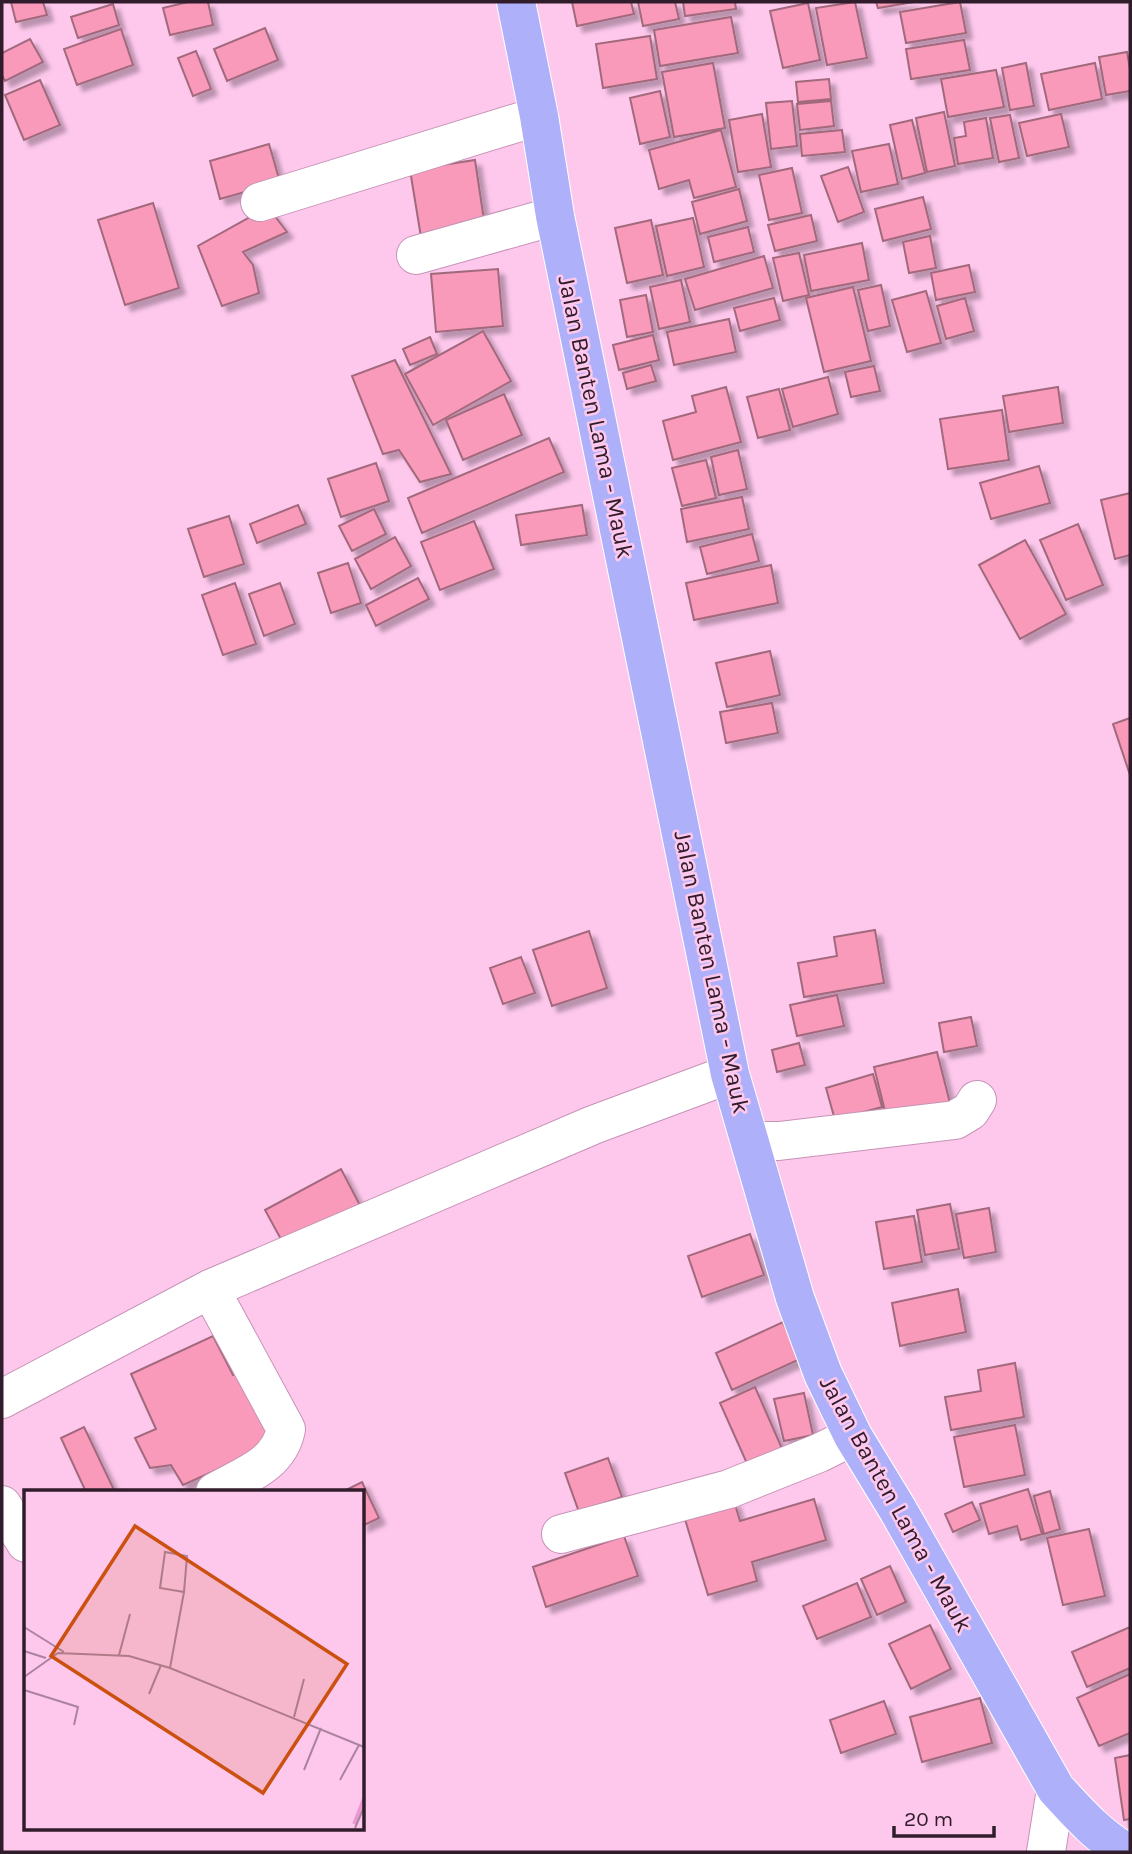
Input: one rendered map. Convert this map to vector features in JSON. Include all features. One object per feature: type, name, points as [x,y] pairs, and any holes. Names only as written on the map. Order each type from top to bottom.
[{"type":"main road","name":"Jalan Banten Lama - Mauk","points":[[516,2],[539,116],[555,216],[730,1074],[795,1298],[823,1374],[853,1436],[905,1521],[1056,1788],[1085,1822],[1106,1841],[1126,1852]]},
{"type":"street","points":[[260,202],[539,116]]},
{"type":"street","points":[[416,255],[555,216]]},
{"type":"street","points":[[2,1399],[210,1289],[593,1125],[730,1074]]},
{"type":"street","points":[[750,1141],[779,1141],[955,1120],[970,1111],[977,1100]]},
{"type":"street","points":[[210,1289],[286,1429],[283,1443],[270,1461],[219,1490]]},
{"type":"street","points":[[561,1534],[729,1489],[819,1453],[853,1436]]},
{"type":"street","points":[[2,1505],[24,1540]]},
{"type":"street","points":[[1046,1852],[1056,1788]]},
{"type":"building","points":[[11,2],[43,2],[47,15],[16,22]]},
{"type":"building","points":[[188,2],[208,2],[213,25],[170,35],[163,8]]},
{"type":"building","points":[[572,2],[631,2],[634,14],[577,26]]},
{"type":"building","points":[[638,2],[675,2],[679,19],[643,26]]},
{"type":"building","points":[[683,2],[735,2],[736,9],[685,16]]},
{"type":"building","points":[[855,2],[867,58],[827,65],[816,8]]},
{"type":"building","points":[[876,2],[914,2],[878,8]]},
{"type":"building","points":[[960,2],[966,33],[906,43],[900,12]]},
{"type":"building","points":[[808,3],[820,60],[783,68],[770,11]]},
{"type":"building","points":[[113,4],[119,25],[78,38],[71,17]]},
{"type":"building","points":[[731,17],[738,53],[660,66],[654,30]]},
{"type":"building","points":[[265,28],[278,60],[227,81],[214,49]]},
{"type":"building","points":[[121,29],[133,65],[77,85],[64,49]]},
{"type":"building","points":[[650,36],[657,79],[603,88],[596,44]]},
{"type":"building","points":[[30,39],[43,62],[5,81],[2,75],[2,53]]},
{"type":"building","points":[[964,40],[970,70],[911,79],[906,49]]},
{"type":"building","points":[[196,51],[211,89],[193,96],[178,58]]},
{"type":"building","points":[[1127,52],[1130,91],[1106,95],[1099,57]]},
{"type":"building","points":[[713,63],[725,128],[674,137],[662,72]]},
{"type":"building","points":[[1026,63],[1034,106],[1010,110],[1002,68]]},
{"type":"building","points":[[1095,63],[1102,99],[1049,110],[1041,74]]},
{"type":"building","points":[[996,70],[1004,107],[948,117],[941,79]]},
{"type":"building","points":[[829,79],[831,99],[798,102],[796,82]]},
{"type":"building","points":[[40,80],[60,125],[24,140],[5,95]]},
{"type":"building","points":[[660,91],[670,137],[640,144],[630,98]]},
{"type":"building","points":[[792,101],[797,146],[771,149],[766,103]]},
{"type":"building","points":[[831,101],[834,126],[800,130],[797,104]]},
{"type":"building","points":[[944,112],[955,166],[927,172],[916,118]]},
{"type":"building","points":[[762,114],[771,167],[738,172],[729,120]]},
{"type":"building","points":[[1061,114],[1069,147],[1027,156],[1019,123]]},
{"type":"building","points":[[1010,115],[1019,158],[999,162],[990,118]]},
{"type":"building","points":[[986,118],[993,158],[958,164],[954,138],[966,136],[964,122]]},
{"type":"building","points":[[912,120],[925,173],[902,179],[890,125]]},
{"type":"building","points":[[721,130],[736,187],[694,198],[689,180],[659,189],[649,150]]},
{"type":"building","points":[[842,130],[845,152],[802,156],[800,134]]},
{"type":"building","points":[[269,144],[280,182],[220,199],[210,161]]},
{"type":"building","points":[[889,144],[898,184],[861,192],[852,151]]},
{"type":"building","points":[[475,160],[485,227],[421,237],[410,170]]},
{"type":"building","points":[[848,167],[864,212],[838,222],[821,176]]},
{"type":"building","points":[[792,168],[802,213],[769,220],[759,175]]},
{"type":"building","points":[[739,189],[747,221],[700,234],[692,202]]},
{"type":"building","points":[[923,197],[931,229],[883,241],[875,209]]},
{"type":"building","points":[[153,203],[179,288],[125,305],[98,220]]},
{"type":"building","points":[[268,207],[287,232],[243,252],[253,265],[259,293],[222,306],[198,246]]},
{"type":"building","points":[[811,215],[817,241],[775,251],[768,225]]},
{"type":"building","points":[[693,218],[704,267],[667,276],[656,226]]},
{"type":"building","points":[[651,220],[663,275],[627,283],[615,228]]},
{"type":"building","points":[[748,227],[754,252],[714,262],[708,237]]},
{"type":"building","points":[[930,236],[936,268],[909,273],[903,242]]},
{"type":"building","points":[[862,243],[869,280],[811,291],[804,255]]},
{"type":"building","points":[[799,253],[809,295],[783,301],[773,258]]},
{"type":"building","points":[[764,256],[773,288],[695,310],[685,279]]},
{"type":"building","points":[[969,265],[975,292],[936,300],[931,273]]},
{"type":"building","points":[[498,269],[503,326],[436,332],[431,274]]},
{"type":"building","points":[[681,280],[690,322],[659,329],[650,287]]},
{"type":"building","points":[[881,285],[890,326],[868,331],[858,290]]},
{"type":"building","points":[[853,287],[871,361],[824,372],[806,298]]},
{"type":"building","points":[[926,291],[941,343],[907,352],[892,300]]},
{"type":"building","points":[[646,295],[653,332],[627,337],[620,300]]},
{"type":"building","points":[[774,298],[780,320],[740,331],[734,308]]},
{"type":"building","points":[[965,298],[974,331],[946,339],[937,306]]},
{"type":"building","points":[[729,319],[736,352],[674,365],[667,332]]},
{"type":"building","points":[[483,331],[511,381],[433,425],[405,374]]},
{"type":"building","points":[[653,335],[659,360],[619,370],[613,345]]},
{"type":"building","points":[[430,337],[437,354],[410,365],[403,349]]},
{"type":"building","points":[[395,360],[451,474],[420,482],[399,450],[383,454],[352,376]]},
{"type":"building","points":[[651,365],[656,381],[627,389],[623,373]]},
{"type":"building","points":[[874,366],[880,391],[851,397],[845,372]]},
{"type":"building","points":[[828,377],[838,414],[793,427],[782,389]]},
{"type":"building","points":[[726,387],[741,442],[673,460],[663,421],[696,412],[692,396]]},
{"type":"building","points":[[1058,387],[1063,423],[1009,432],[1003,396]]},
{"type":"building","points":[[779,389],[790,430],[758,438],[747,397]]},
{"type":"building","points":[[504,394],[522,435],[463,460],[446,420]]},
{"type":"building","points":[[1002,410],[1009,460],[948,469],[940,419]]},
{"type":"building","points":[[549,438],[564,472],[422,533],[408,498]]},
{"type":"building","points":[[738,450],[747,489],[719,495],[711,457]]},
{"type":"building","points":[[706,460],[716,498],[682,506],[672,468]]},
{"type":"building","points":[[376,463],[389,501],[341,517],[328,479]]},
{"type":"building","points":[[1039,466],[1050,503],[991,519],[980,483]]},
{"type":"building","points":[[1130,493],[1130,555],[1115,559],[1101,500]]},
{"type":"building","points":[[742,497],[749,529],[687,542],[681,509]]},
{"type":"building","points":[[298,505],[306,524],[257,543],[250,524]]},
{"type":"building","points":[[582,505],[587,535],[521,545],[516,515]]},
{"type":"building","points":[[374,509],[386,534],[352,551],[339,526]]},
{"type":"building","points":[[229,516],[244,564],[204,577],[188,529]]},
{"type":"building","points":[[474,521],[494,569],[440,590],[421,542]]},
{"type":"building","points":[[1078,524],[1103,585],[1066,600],[1040,540]]},
{"type":"building","points":[[752,534],[759,561],[707,574],[700,547]]},
{"type":"building","points":[[395,537],[411,566],[371,589],[355,559]]},
{"type":"building","points":[[1025,540],[1066,614],[1020,639],[979,565]]},
{"type":"building","points":[[348,563],[361,603],[331,613],[318,573]]},
{"type":"building","points":[[771,565],[778,603],[694,620],[686,583]]},
{"type":"building","points":[[418,578],[429,599],[376,626],[366,605]]},
{"type":"building","points":[[235,583],[256,644],[223,655],[202,595]]},
{"type":"building","points":[[280,583],[295,624],[264,636],[249,594]]},
{"type":"building","points":[[770,651],[780,695],[727,707],[716,663]]},
{"type":"building","points":[[772,703],[778,733],[726,743],[720,712]]},
{"type":"building","points":[[1130,718],[1130,775],[1113,724]]},
{"type":"building","points":[[875,930],[884,983],[804,997],[798,963],[837,956],[834,937]]},
{"type":"building","points":[[589,931],[607,988],[552,1006],[533,950]]},
{"type":"building","points":[[521,957],[535,993],[503,1004],[490,968]]},
{"type":"building","points":[[837,995],[844,1026],[797,1036],[790,1005]]},
{"type":"building","points":[[971,1017],[977,1046],[944,1052],[939,1023]]},
{"type":"building","points":[[799,1043],[805,1065],[777,1072],[772,1050]]},
{"type":"building","points":[[937,1052],[952,1111],[889,1127],[874,1067]]},
{"type":"building","points":[[873,1074],[882,1107],[835,1120],[826,1088]]},
{"type":"building","points":[[341,1169],[363,1211],[288,1252],[265,1210]]},
{"type":"building","points":[[950,1204],[959,1249],[925,1255],[917,1210]]},
{"type":"building","points":[[989,1208],[996,1252],[964,1258],[956,1214]]},
{"type":"building","points":[[914,1216],[922,1262],[884,1269],[876,1222]]},
{"type":"building","points":[[750,1234],[764,1275],[702,1297],[688,1256]]},
{"type":"building","points":[[958,1289],[966,1332],[900,1346],[892,1303]]},
{"type":"building","points":[[783,1322],[800,1359],[732,1390],[716,1353]]},
{"type":"building","points":[[213,1336],[233,1375],[251,1372],[279,1428],[268,1447],[183,1485],[171,1465],[150,1468],[135,1438],[156,1429],[131,1374]]},
{"type":"building","points":[[1015,1363],[1024,1417],[951,1430],[945,1397],[981,1391],[978,1370]]},
{"type":"building","points":[[755,1387],[784,1453],[749,1468],[720,1403]]},
{"type":"building","points":[[804,1393],[813,1435],[784,1441],[774,1399]]},
{"type":"building","points":[[1015,1425],[1025,1475],[964,1487],[954,1437]]},
{"type":"building","points":[[84,1427],[114,1490],[85,1490],[61,1438]]},
{"type":"building","points":[[608,1458],[622,1497],[579,1512],[565,1473]]},
{"type":"building","points":[[362,1482],[379,1518],[364,1525],[364,1490],[346,1490]]},
{"type":"building","points":[[1028,1489],[1042,1534],[1021,1540],[1017,1526],[989,1534],[980,1504]]},
{"type":"building","points":[[1050,1491],[1060,1529],[1044,1534],[1034,1496]]},
{"type":"building","points":[[814,1499],[826,1540],[752,1562],[757,1581],[708,1595],[684,1516],[734,1501],[740,1521]]},
{"type":"building","points":[[972,1502],[980,1520],[953,1532],[945,1514]]},
{"type":"building","points":[[1089,1529],[1105,1596],[1063,1605],[1047,1538]]},
{"type":"building","points":[[624,1536],[638,1576],[546,1607],[533,1567]]},
{"type":"building","points":[[890,1566],[906,1602],[877,1615],[861,1579]]},
{"type":"building","points":[[857,1583],[871,1617],[817,1639],[803,1606]]},
{"type":"building","points":[[930,1625],[951,1669],[911,1689],[889,1644]]},
{"type":"building","points":[[1130,1627],[1130,1668],[1087,1687],[1072,1652]]},
{"type":"building","points":[[1130,1674],[1130,1733],[1099,1746],[1077,1698]]},
{"type":"building","points":[[980,1698],[992,1743],[922,1762],[910,1717]]},
{"type":"building","points":[[884,1701],[896,1734],[841,1753],[830,1720]]},
{"type":"building","points":[[1130,1755],[1130,1819],[1124,1820],[1115,1758]]}]
